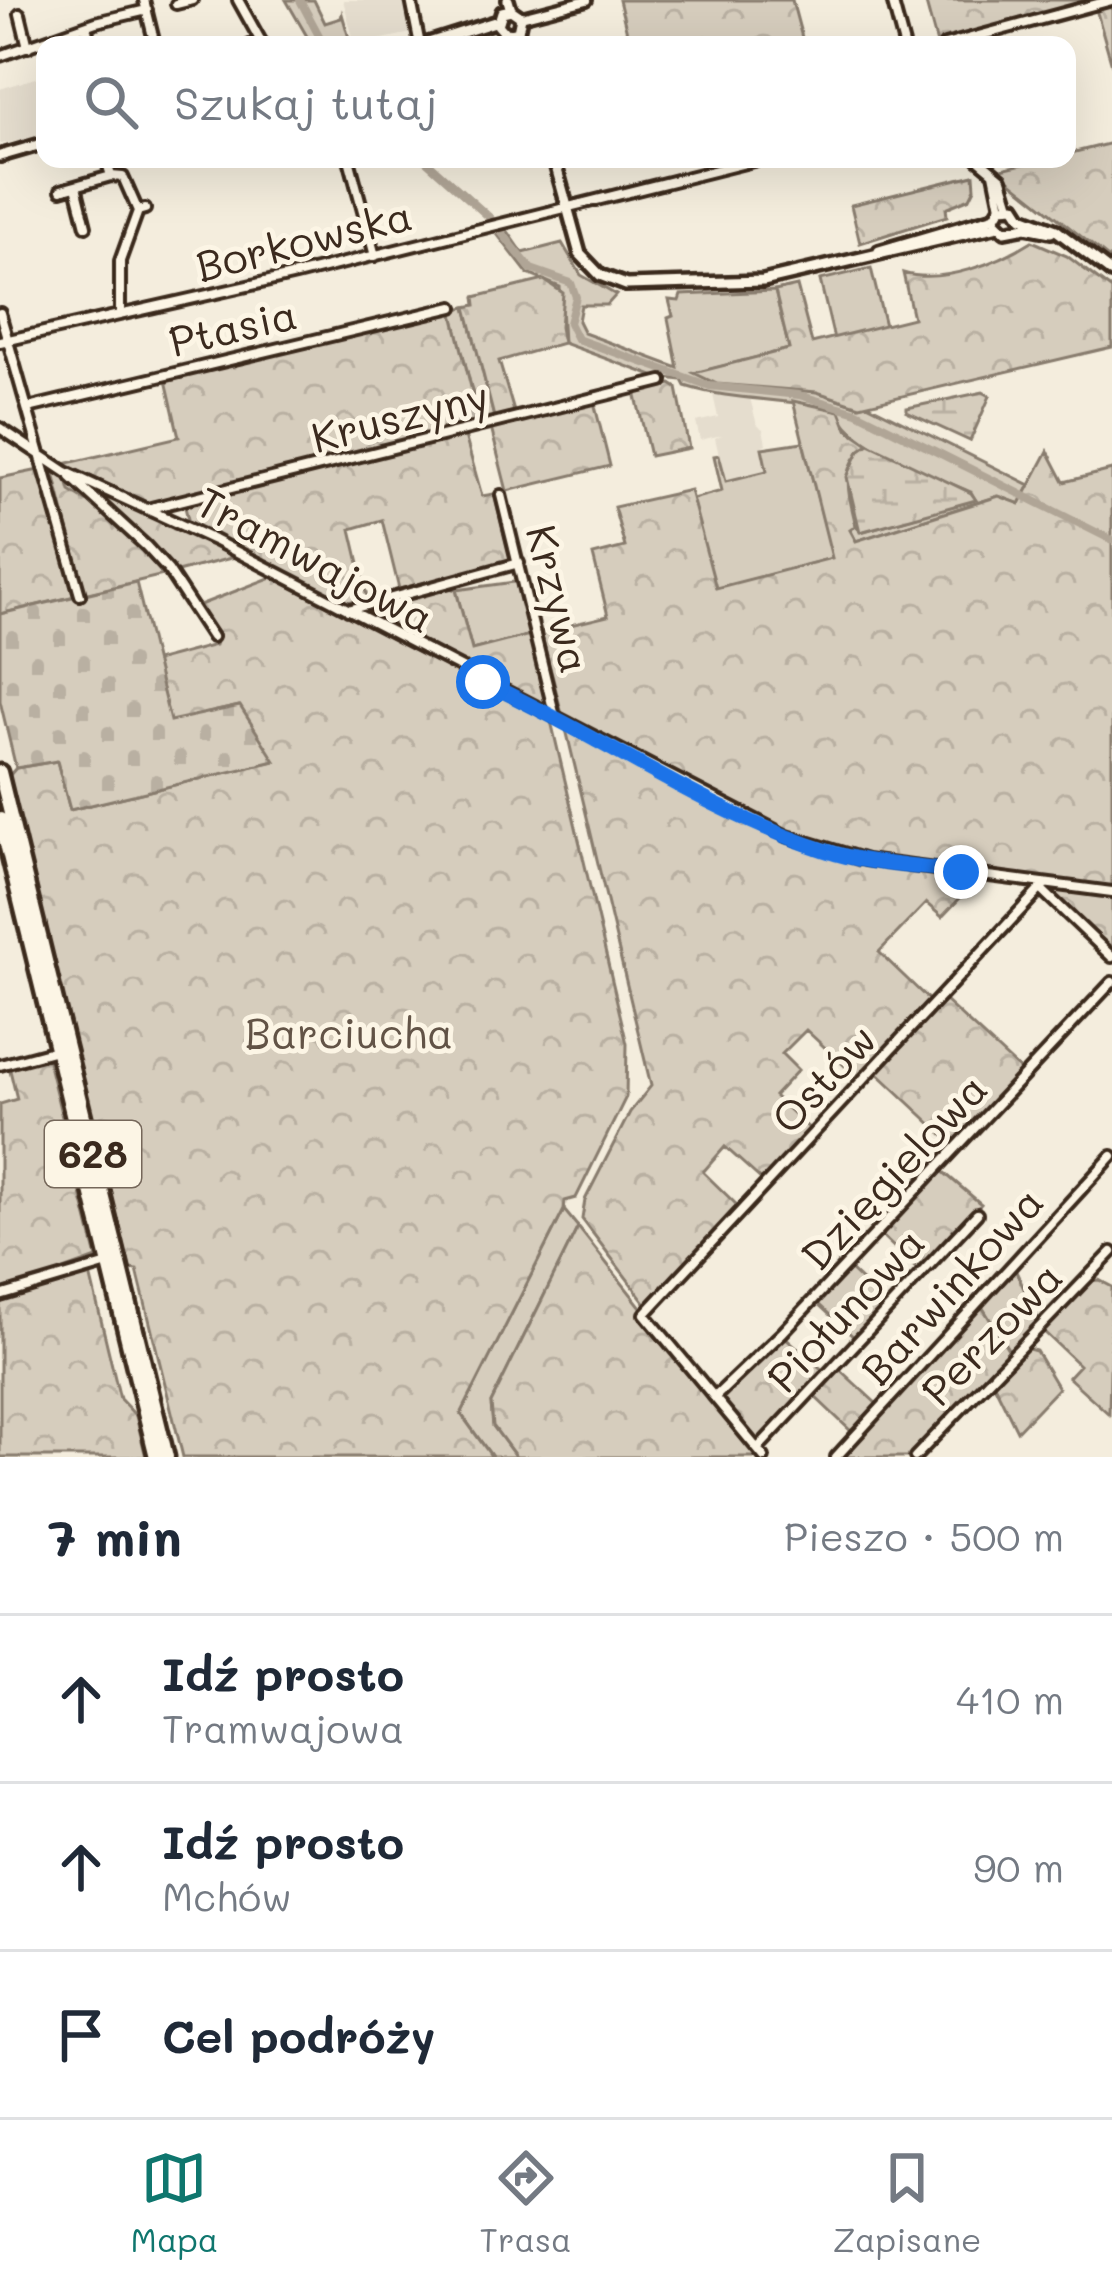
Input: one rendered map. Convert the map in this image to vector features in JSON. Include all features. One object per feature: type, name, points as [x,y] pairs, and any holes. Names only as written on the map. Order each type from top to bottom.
[{"type":"main road","name":"628","points":[[0,772],[156,1457]]},
{"type":"main road","name":"628","points":[[0,819],[62,1048]]},
{"type":"main road","name":"628","points":[[114,1262],[167,1457]]},
{"type":"street","points":[[176,4],[192,0]]},
{"type":"street","points":[[238,0],[258,36]]},
{"type":"street","points":[[411,0],[419,36]]},
{"type":"street","points":[[456,36],[586,0]]},
{"type":"street","points":[[892,0],[902,36]]},
{"type":"street","points":[[978,36],[1112,0]]},
{"type":"street","points":[[60,36],[146,5],[153,36]]},
{"type":"street","points":[[20,14],[28,48]]},
{"type":"street","points":[[86,26],[89,36]]},
{"type":"street","points":[[0,56],[36,45]]},
{"type":"street","points":[[0,156],[36,146]]},
{"type":"street","points":[[109,168],[111,176]]},
{"type":"street","points":[[351,168],[375,256]]},
{"type":"street","points":[[556,168],[584,260],[600,274],[626,285],[753,283],[867,256],[1001,214],[1068,240],[1112,273]]},
{"type":"street","name":"Borkowska","points":[[4,341],[375,256],[723,168]]},
{"type":"street","points":[[989,168],[1003,180],[1001,214],[1008,232],[1020,222]]},
{"type":"street","points":[[61,190],[111,176],[128,182],[141,210],[120,261],[121,314]]},
{"type":"street","points":[[76,186],[86,226]]},
{"type":"street","name":"Ptasia","points":[[28,408],[452,307]]},
{"type":"street","points":[[0,313],[4,341],[44,459],[80,595]]},
{"type":"street","name":"Kruszyny","points":[[151,508],[662,381]]},
{"type":"street","name":"Tramwajowa","points":[[0,428],[65,472],[151,508],[772,829],[866,860],[1112,892]]},
{"type":"street","points":[[65,472],[168,570],[212,637]]},
{"type":"street","name":"Krzywa","points":[[502,495],[555,718]]},
{"type":"street","points":[[346,610],[519,563]]},
{"type":"street","points":[[1043,886],[1112,957]]},
{"type":"street","name":"Ostów","points":[[714,1397],[645,1314],[1043,886]]},
{"type":"street","name":"Dzięgielowa","points":[[714,1397],[783,1332],[1112,982]]},
{"type":"street","points":[[0,1065],[62,1048]]},
{"type":"street","name":"Barwinkowa","points":[[836,1457],[1112,1156]]},
{"type":"street","name":"Piołunowa","points":[[761,1453],[977,1214]]},
{"type":"street","name":"Perzowa","points":[[915,1457],[1112,1252]]},
{"type":"street","points":[[0,1296],[114,1262]]},
{"type":"street","points":[[714,1397],[761,1453]]},
{"type":"shaded area","points":[[343,0],[405,0],[411,33],[353,36]]},
{"type":"shaded area","points":[[36,78],[36,138],[0,144],[0,89]]},
{"type":"shaded area","points":[[713,395],[750,398],[757,425],[763,429],[768,471],[725,481],[715,438],[722,435],[700,440],[696,422],[718,417]]},
{"type":"green space","points":[[286,0],[314,0],[325,23],[342,14],[348,36],[307,36]]},
{"type":"green space","points":[[619,0],[792,0],[802,36],[628,36]]},
{"type":"green space","points":[[925,0],[1112,0],[1112,65],[1094,2],[967,36],[935,36]]},
{"type":"green space","points":[[1112,143],[1112,261],[997,170],[1076,168],[1076,152]]},
{"type":"green space","points":[[974,175],[970,198],[946,208],[947,216],[860,243],[851,205]]},
{"type":"green space","points":[[505,227],[523,253],[562,243],[581,275],[616,295],[607,305],[581,305],[578,321],[584,333],[678,368],[669,300],[679,301],[681,295],[775,291],[789,349],[696,373],[867,404],[1030,485],[1020,504],[998,496],[856,541],[850,529],[856,526],[861,532],[975,499],[971,492],[858,436],[839,411],[704,391],[563,343],[560,287],[528,274],[494,230]]},
{"type":"green space","points":[[1032,241],[1067,256],[1112,290],[1112,347],[860,406],[817,392],[717,384],[694,373],[789,349],[775,291],[797,286],[812,343],[913,318],[903,273],[952,274],[1003,257]]},
{"type":"green space","points":[[871,268],[885,326],[834,339],[820,280]]},
{"type":"green space","points":[[544,280],[563,293],[563,343],[499,361],[515,415],[495,421],[466,307],[476,305],[475,297]]},
{"type":"green space","points":[[466,307],[495,421],[480,424],[452,310]]},
{"type":"green space","points":[[452,310],[480,424],[151,504],[64,464],[179,437],[166,380]]},
{"type":"green space","points":[[671,384],[677,388],[689,448],[650,456],[635,392]]},
{"type":"green space","points":[[983,392],[990,396],[970,441],[907,412],[907,408]]},
{"type":"green space","points":[[793,401],[840,411],[847,429],[869,444],[849,471],[856,526],[850,530],[856,541],[999,496],[1020,504],[1048,451],[1064,482],[1112,470],[1112,889],[864,858],[789,833],[563,718],[541,632],[608,616],[593,555],[625,547],[614,507],[690,490],[716,588],[832,558]]},
{"type":"green space","points":[[594,402],[610,466],[507,491],[491,428]]},
{"type":"green space","points":[[465,436],[482,496],[494,494],[511,561],[399,589],[382,520],[351,529],[367,597],[345,603],[189,523],[184,503]]},
{"type":"green space","points":[[803,442],[833,558],[715,589],[692,499],[722,491],[714,456],[719,455],[726,481],[767,471],[762,448]]},
{"type":"green space","points":[[869,444],[971,493],[976,500],[860,532],[847,477],[859,451]]},
{"type":"green space","points":[[53,469],[66,477],[70,491],[86,501],[89,496],[168,574],[84,594]]},
{"type":"green space","points":[[39,470],[75,596],[0,614],[0,478]]},
{"type":"green space","points":[[88,483],[235,557],[177,572]]},
{"type":"green space","name":"Barciucha","points":[[272,577],[551,721],[627,1044],[626,1097],[576,1198],[565,1201],[461,1414],[492,1457],[183,1457],[137,1270],[130,1269],[9,776],[16,768],[57,761],[70,810],[274,761],[239,706],[170,722],[155,661],[215,645],[218,634],[197,606]]},
{"type":"green space","points":[[136,582],[170,721],[240,706],[275,761],[70,810],[57,761],[16,768],[0,701],[0,614]]},
{"type":"green space","points":[[514,582],[530,635],[472,650],[456,590]]},
{"type":"green space","points":[[456,590],[472,650],[530,635],[548,708],[481,678],[357,610]]},
{"type":"green space","points":[[566,729],[760,830],[858,866],[979,878],[942,917],[926,903],[879,952],[931,1002],[860,1080],[806,1030],[782,1054],[798,1070],[774,1096],[812,1131],[765,1183],[725,1147],[703,1172],[741,1209],[647,1305],[582,1219],[585,1200],[630,1112],[651,1086]]},
{"type":"green space","points":[[1054,890],[1112,897],[1112,953],[1051,894]]},
{"type":"green space","points":[[944,1000],[1022,1072],[953,1144],[876,1072]]},
{"type":"green space","points":[[47,1057],[97,1258],[64,1270],[62,1275],[0,1294],[0,1104],[17,1099],[9,1066]]},
{"type":"green space","points":[[941,1170],[981,1204],[919,1271],[880,1234]]},
{"type":"green space","points":[[564,1210],[578,1227],[491,1403],[493,1426],[516,1457],[492,1457],[461,1414]]},
{"type":"green space","points":[[578,1227],[759,1457],[516,1457],[493,1426],[491,1403]]},
{"type":"green space","points":[[1013,1265],[1040,1323],[1011,1354],[981,1305]]},
{"type":"green space","points":[[848,1268],[887,1305],[856,1339],[816,1302]]},
{"type":"green space","points":[[90,1274],[120,1399],[136,1416],[146,1457],[0,1457],[0,1302]]},
{"type":"green space","points":[[1089,1281],[1112,1287],[1109,1414],[1068,1377],[1079,1365],[1042,1330]]},
{"type":"green space","points":[[981,1305],[1011,1354],[909,1457],[840,1457]]},
{"type":"green space","points":[[784,1336],[825,1372],[759,1444],[721,1401]]},
{"type":"green space","points":[[1025,1348],[1036,1351],[1058,1388],[1017,1431],[993,1382]]},
{"type":"green space","points":[[838,1368],[877,1404],[852,1432],[813,1395]]},
{"type":"waterway","points":[[300,0],[319,36]]},
{"type":"waterway","points":[[434,168],[489,217],[531,269],[571,283],[576,297],[569,323],[577,339],[710,386],[799,395],[857,412],[1112,540]]},
{"type":"route","points":[[483,682],[807,844],[850,857],[961,872]]}]
